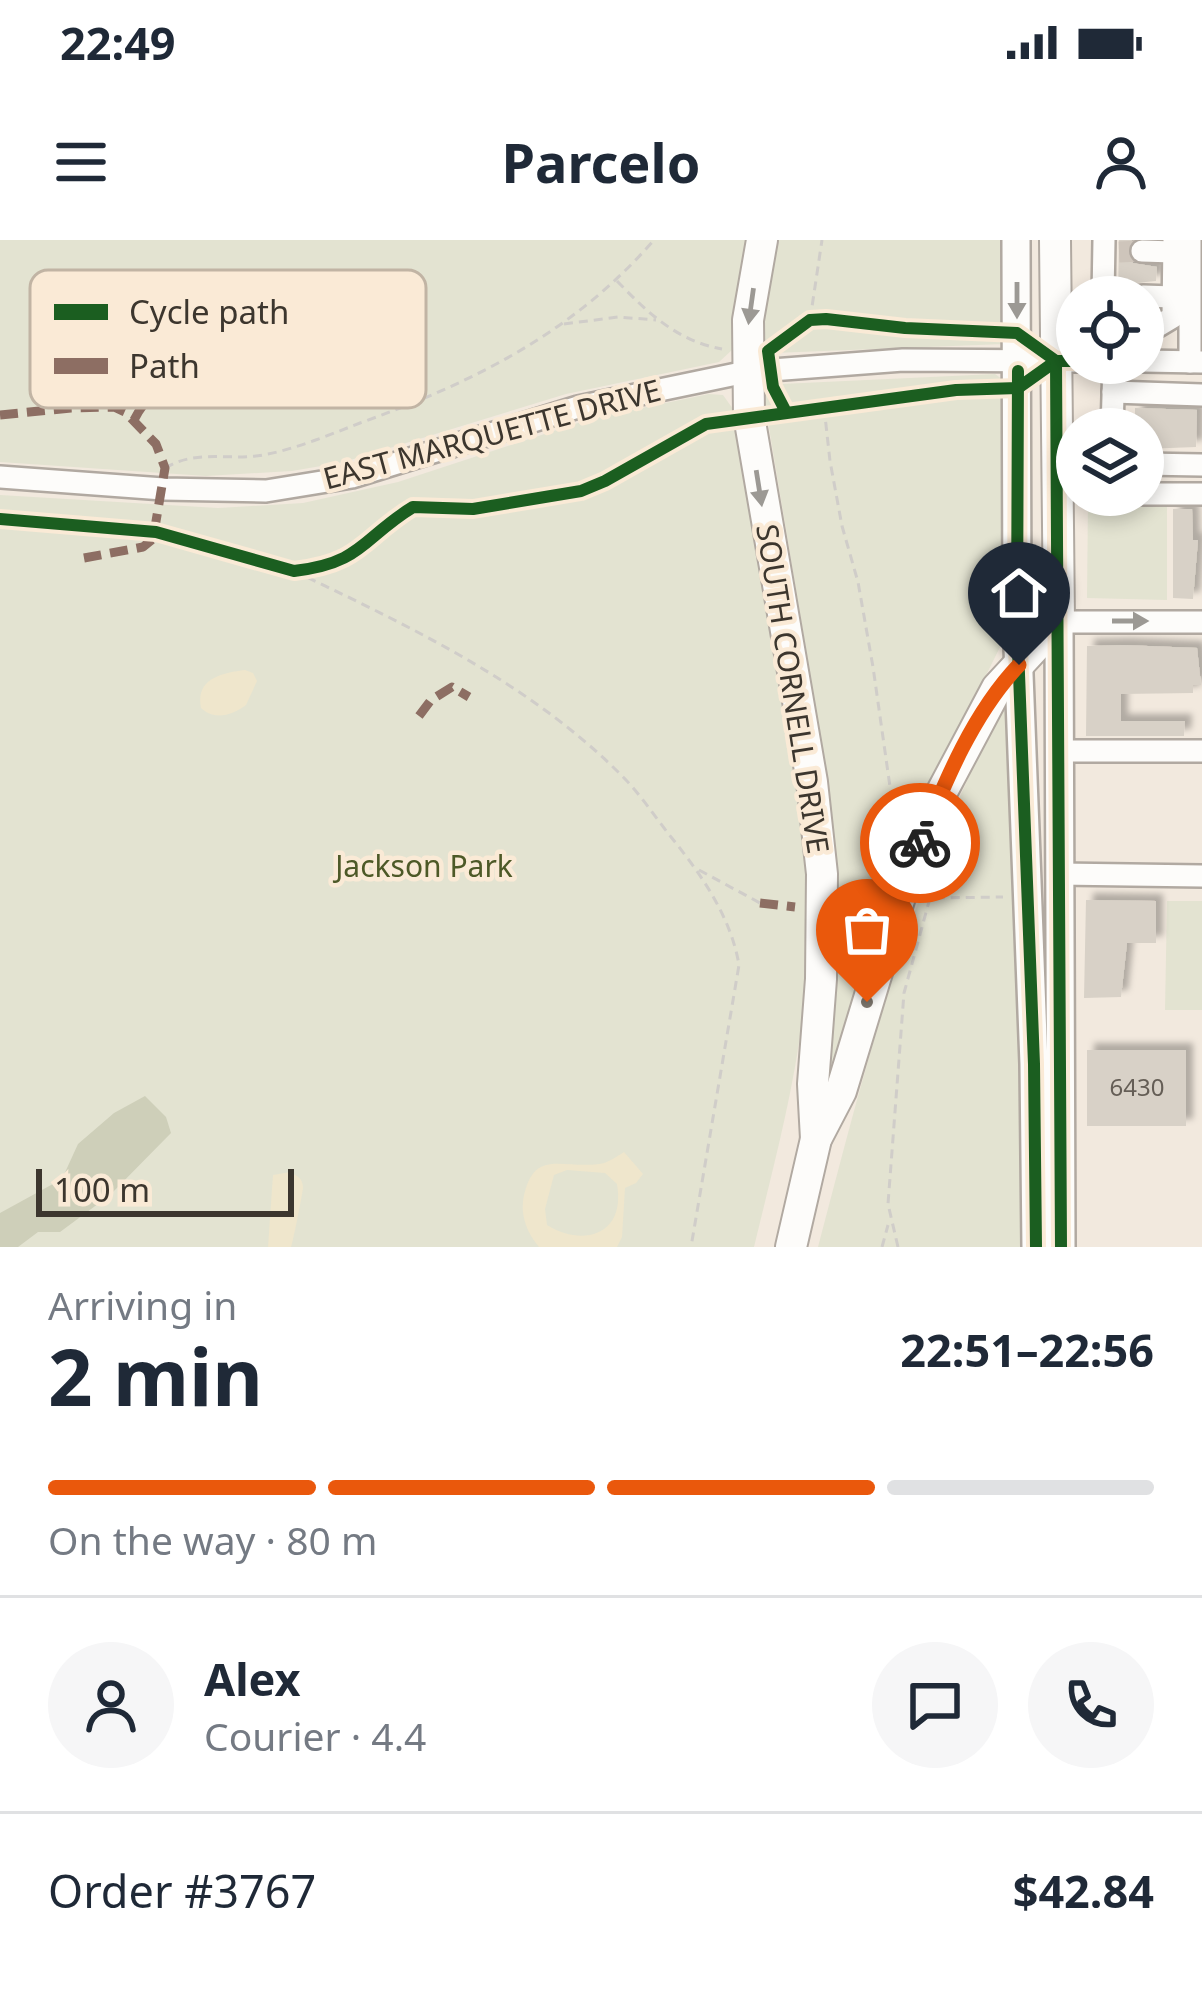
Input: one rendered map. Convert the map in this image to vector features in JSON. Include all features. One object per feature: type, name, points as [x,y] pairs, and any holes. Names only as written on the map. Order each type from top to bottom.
[{"type":"highway","name":"SOUTH CORNELL DRIVE","points":[[762,240],[739,361],[812,782],[822,874],[813,1084],[816,1139]]},
{"type":"highway","points":[[1055,240],[1061,276]]},
{"type":"highway","points":[[1059,622],[1066,516]]},
{"type":"highway","name":"SOUTH CORNELL DRIVE","points":[[791,1247],[816,1139],[841,1091],[903,887],[937,801],[997,688],[1059,622]]},
{"type":"main road","points":[[1016,240],[1017,622],[1034,1041],[1036,1247]]},
{"type":"main road","points":[[1059,622],[1060,1247]]},
{"type":"street","points":[[1142,251],[1179,244]]},
{"type":"street","points":[[1164,321],[1173,317],[1179,244]]},
{"type":"street","points":[[1164,361],[1196,362],[1179,244]]},
{"type":"street","points":[[1164,297],[1173,297]]},
{"type":"street","name":"EAST MARQUETTE DRIVE","points":[[0,477],[266,490],[391,466],[739,361],[1056,361]]},
{"type":"street","points":[[1113,384],[1113,408]]},
{"type":"street","points":[[1113,392],[1202,395]]},
{"type":"street","points":[[1164,463],[1201,462]]},
{"type":"street","points":[[1164,494],[1202,494]]},
{"type":"street","points":[[1017,622],[1202,622]]},
{"type":"street","points":[[1060,751],[1202,752]]},
{"type":"street","points":[[1060,874],[1202,876]]},
{"type":"path","points":[[426,397],[493,369],[560,325],[616,280],[653,240]]},
{"type":"path","points":[[810,320],[822,240]]},
{"type":"path","points":[[616,280],[658,320],[695,344],[739,361]]},
{"type":"path","points":[[560,325],[618,317],[658,320]]},
{"type":"path","points":[[796,330],[810,320],[826,319]]},
{"type":"path","points":[[805,409],[846,404]]},
{"type":"path","points":[[824,407],[842,526],[858,582],[873,667],[897,840]]},
{"type":"path","points":[[165,468],[185,456],[262,455],[399,408]]},
{"type":"path","points":[[277,566],[459,654],[546,710],[626,780],[696,868],[726,921],[740,965],[691,1247]]},
{"type":"path","points":[[294,571],[316,568]]},
{"type":"path","points":[[696,868],[760,903]]},
{"type":"path","points":[[882,1247],[890,1218],[904,992],[930,898],[1003,897]]},
{"type":"path","points":[[838,900],[875,901]]},
{"type":"path","points":[[890,1218],[898,1247]]},
{"type":"green space","points":[[0,240],[747,240],[732,350],[719,362],[566,394],[344,462],[292,471],[206,476],[0,462]]},
{"type":"green space","points":[[778,240],[1006,240],[1004,344],[773,353],[764,342],[765,310]]},
{"type":"green space","points":[[995,374],[1006,382],[1006,635],[927,794],[829,1087],[824,1086],[836,998],[837,861],[764,398],[781,384]]},
{"type":"green space","name":"Jackson Park","points":[[723,395],[733,409],[791,736],[806,867],[803,1013],[754,1247],[0,1247],[0,495],[218,508],[303,503],[398,482],[593,418]]},
{"type":"green space","points":[[1164,499],[1167,600],[1087,598],[1088,516],[1164,516]]},
{"type":"green space","points":[[1006,700],[1028,1189],[1020,1205],[1020,1247],[818,1247],[875,1036],[919,901],[973,767]]},
{"type":"green space","points":[[1167,901],[1202,901],[1202,1010],[1165,1010]]},
{"type":"green space","points":[[145,1096],[166,1117],[171,1133],[110,1195],[60,1232],[38,1232],[18,1247],[0,1247],[0,1213],[62,1179],[78,1144],[114,1113]]},
{"type":"sand","points":[[245,670],[257,681],[246,705],[224,715],[201,708],[206,684]]},
{"type":"sand","points":[[624,1152],[643,1174],[625,1188],[622,1237],[617,1247],[539,1247],[523,1214],[533,1173],[550,1164],[602,1163]],"holes":[[[567,1170],[605,1173],[617,1184],[618,1202],[608,1226],[574,1235],[547,1225],[545,1209],[554,1175]]]},
{"type":"sand","points":[[290,1172],[301,1179],[303,1187],[291,1247],[268,1247],[273,1175]]},
{"type":"building","points":[[1119,240],[1132,240],[1127,252],[1133,263],[1157,267],[1156,276],[1118,276]]},
{"type":"building","points":[[1164,409],[1197,410],[1196,447],[1164,448]]},
{"type":"building","points":[[1173,509],[1192,509],[1193,540],[1198,540],[1193,599],[1173,598]]},
{"type":"building","points":[[1087,646],[1197,648],[1201,685],[1193,685],[1193,693],[1121,694],[1121,721],[1185,721],[1184,736],[1086,736]]},
{"type":"building","points":[[1086,900],[1156,901],[1156,943],[1127,943],[1121,997],[1084,998]]},
{"type":"building","points":[[1087,1050],[1186,1050],[1186,1126],[1087,1126]]},
{"type":"tunnel","points":[[1119,252],[1142,251]]},
{"type":"marked path","points":[[0,415],[71,408]]},
{"type":"marked path","points":[[84,558],[143,547],[153,539],[165,468],[156,444],[116,408]]},
{"type":"marked path","points":[[134,420],[141,408]]},
{"type":"marked path","points":[[419,716],[431,700],[452,687],[469,697]]},
{"type":"marked path","points":[[760,903],[795,907]]},
{"type":"cycle path","points":[[0,519],[156,532],[294,571],[349,555],[413,507],[473,509],[581,491],[706,424],[956,390],[1018,388],[1056,361],[1017,333],[810,320],[768,351],[773,387],[786,412]]},
{"type":"cycle path","points":[[1018,371],[1017,622],[1036,1247]]},
{"type":"cycle path","points":[[1056,384],[1061,1247]]},
{"type":"way so far","points":[[867,1002],[920,843]]},
{"type":"route","points":[[920,843],[978,720],[997,688],[1019,665]]}]
